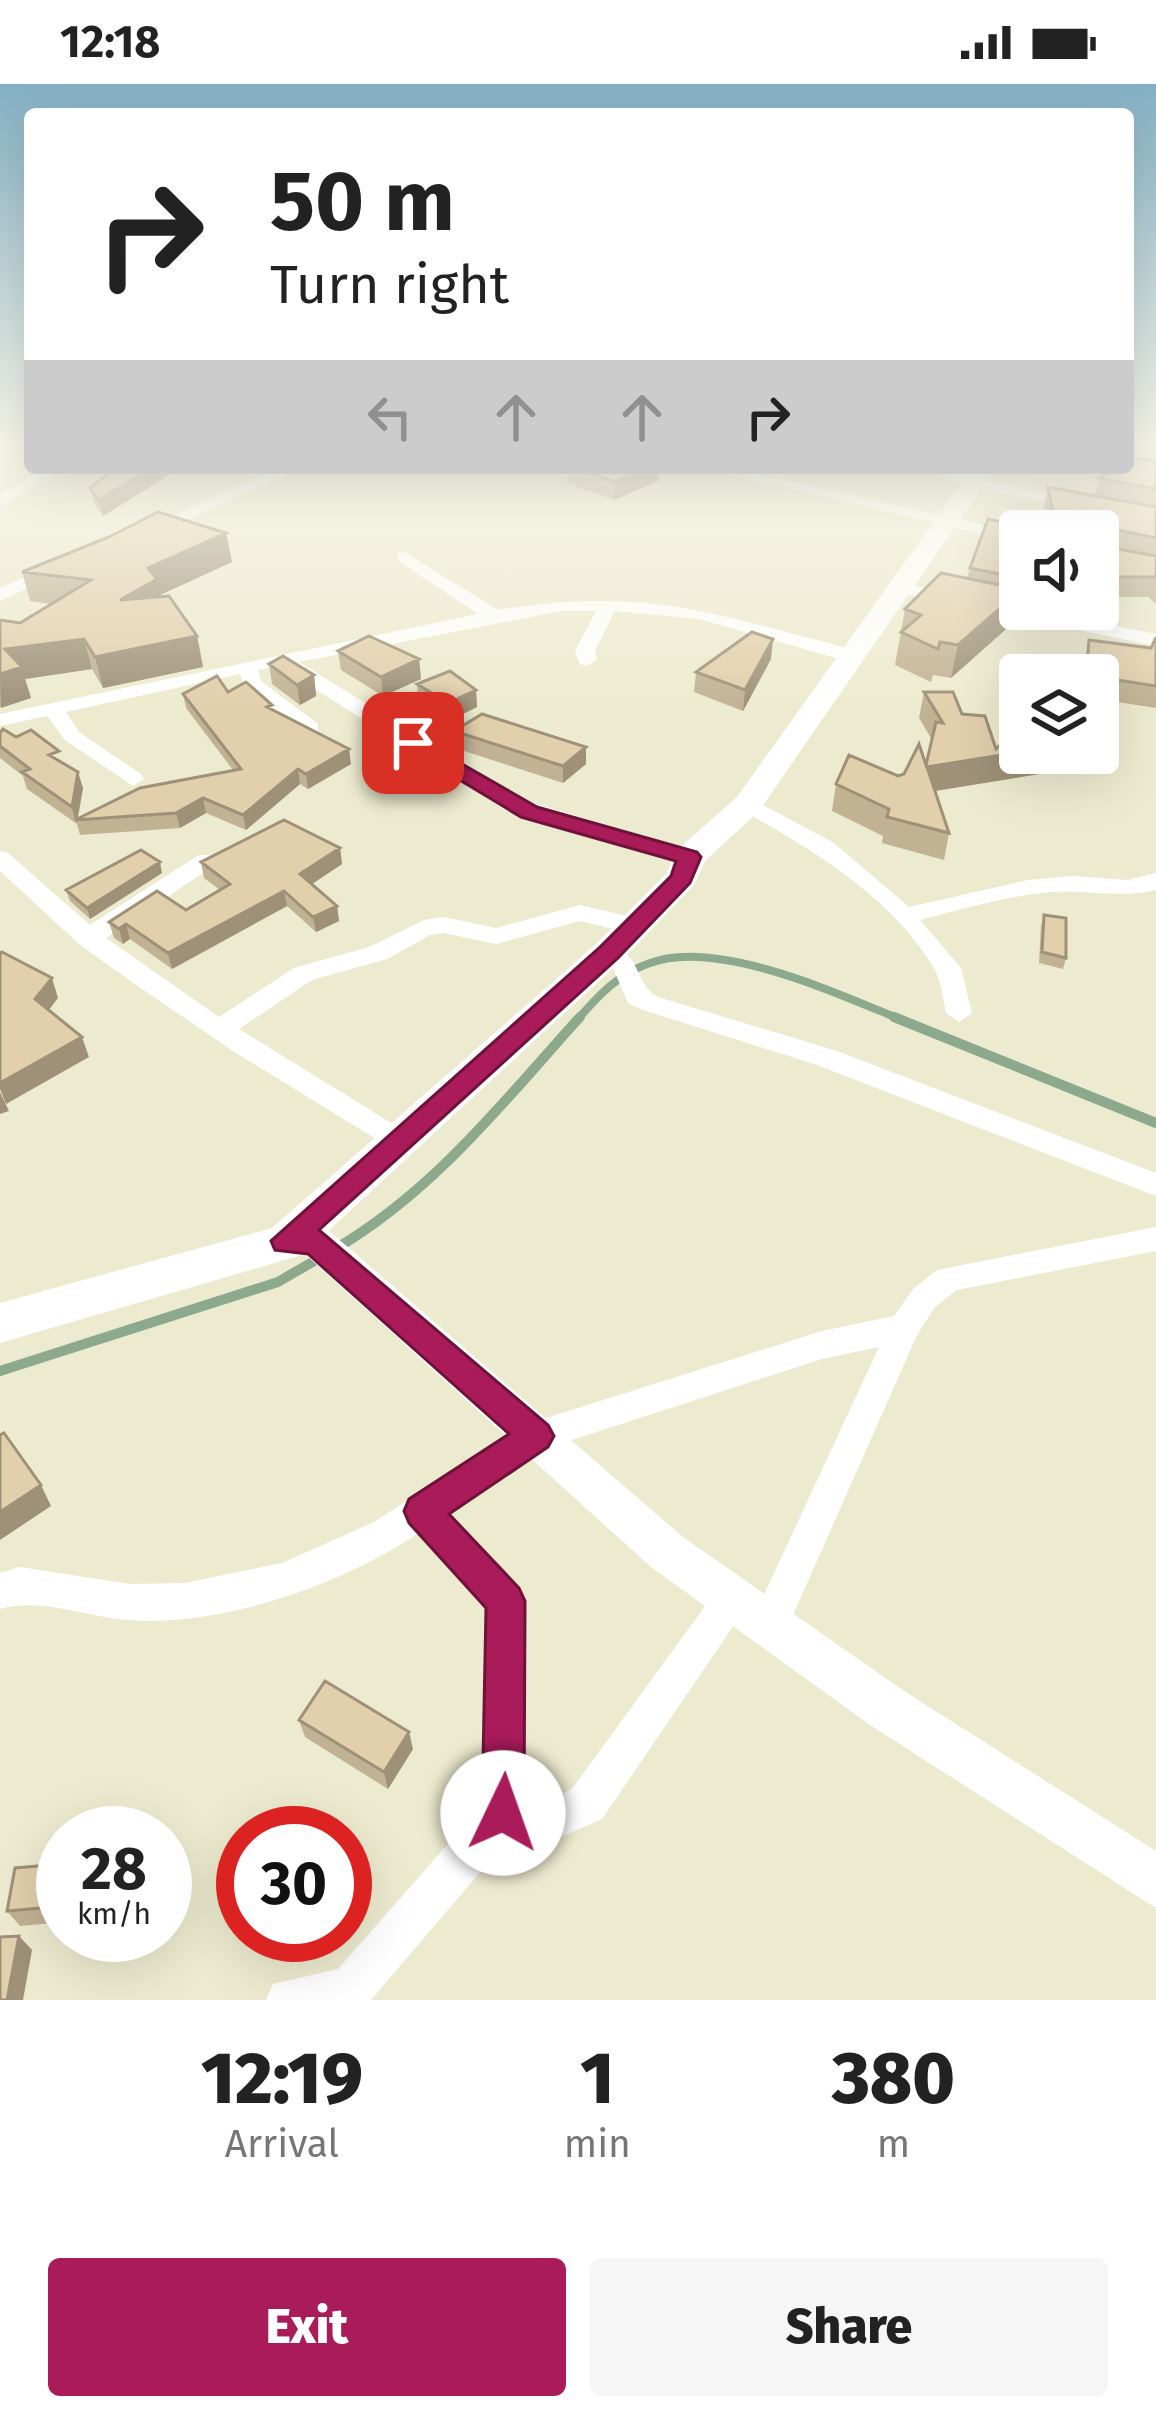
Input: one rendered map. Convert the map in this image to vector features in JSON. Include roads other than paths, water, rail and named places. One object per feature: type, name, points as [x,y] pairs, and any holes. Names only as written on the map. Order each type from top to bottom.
[{"type":"main road","points":[[0,1323],[300,1241],[399,1142],[622,948],[682,878],[689,857],[748,804],[940,533]]},
{"type":"street","points":[[134,536],[140,533]]},
{"type":"street","points":[[404,557],[492,615]]},
{"type":"street","points":[[0,595],[70,565]]},
{"type":"street","points":[[902,588],[1156,640]]},
{"type":"street","points":[[587,660],[585,651],[609,604]]},
{"type":"street","points":[[0,720],[55,712],[247,665],[492,615],[609,604],[701,614],[853,657]]},
{"type":"street","points":[[282,660],[512,804],[689,857]]},
{"type":"street","points":[[247,665],[252,685],[311,728]]},
{"type":"street","points":[[55,712],[72,736],[133,779]]},
{"type":"street","points":[[748,804],[841,859],[904,916],[948,968],[959,1013]]},
{"type":"street","points":[[0,858],[142,980],[399,1142]]},
{"type":"street","points":[[88,938],[207,860]]},
{"type":"street","points":[[904,916],[1006,887],[1077,883],[1138,887],[1156,880]]},
{"type":"street","points":[[221,1028],[303,974],[378,953],[424,928],[445,925],[496,936],[580,914],[622,948],[637,997],[827,1058],[1156,1186]]},
{"type":"street","points":[[503,1813],[537,1822],[567,1816],[587,1804],[750,1614],[924,1298],[948,1279],[1156,1239]]},
{"type":"street","points":[[300,1241],[351,1273],[668,1552],[750,1614],[1156,1882]]},
{"type":"street","points":[[0,1591],[20,1585],[130,1602],[185,1601],[284,1580],[387,1534],[536,1436],[822,1346],[904,1328]]},
{"type":"street","points":[[289,2000],[350,1990],[503,1813],[506,1601],[422,1511]]},
{"type":"waterway","points":[[577,1020],[628,973],[677,957],[709,958],[777,972],[902,1020]]},
{"type":"waterway","points":[[335,1249],[436,1172],[580,1017]]},
{"type":"waterway","points":[[894,1017],[1156,1123]]},
{"type":"waterway","points":[[0,1371],[278,1282],[321,1257]]}]
